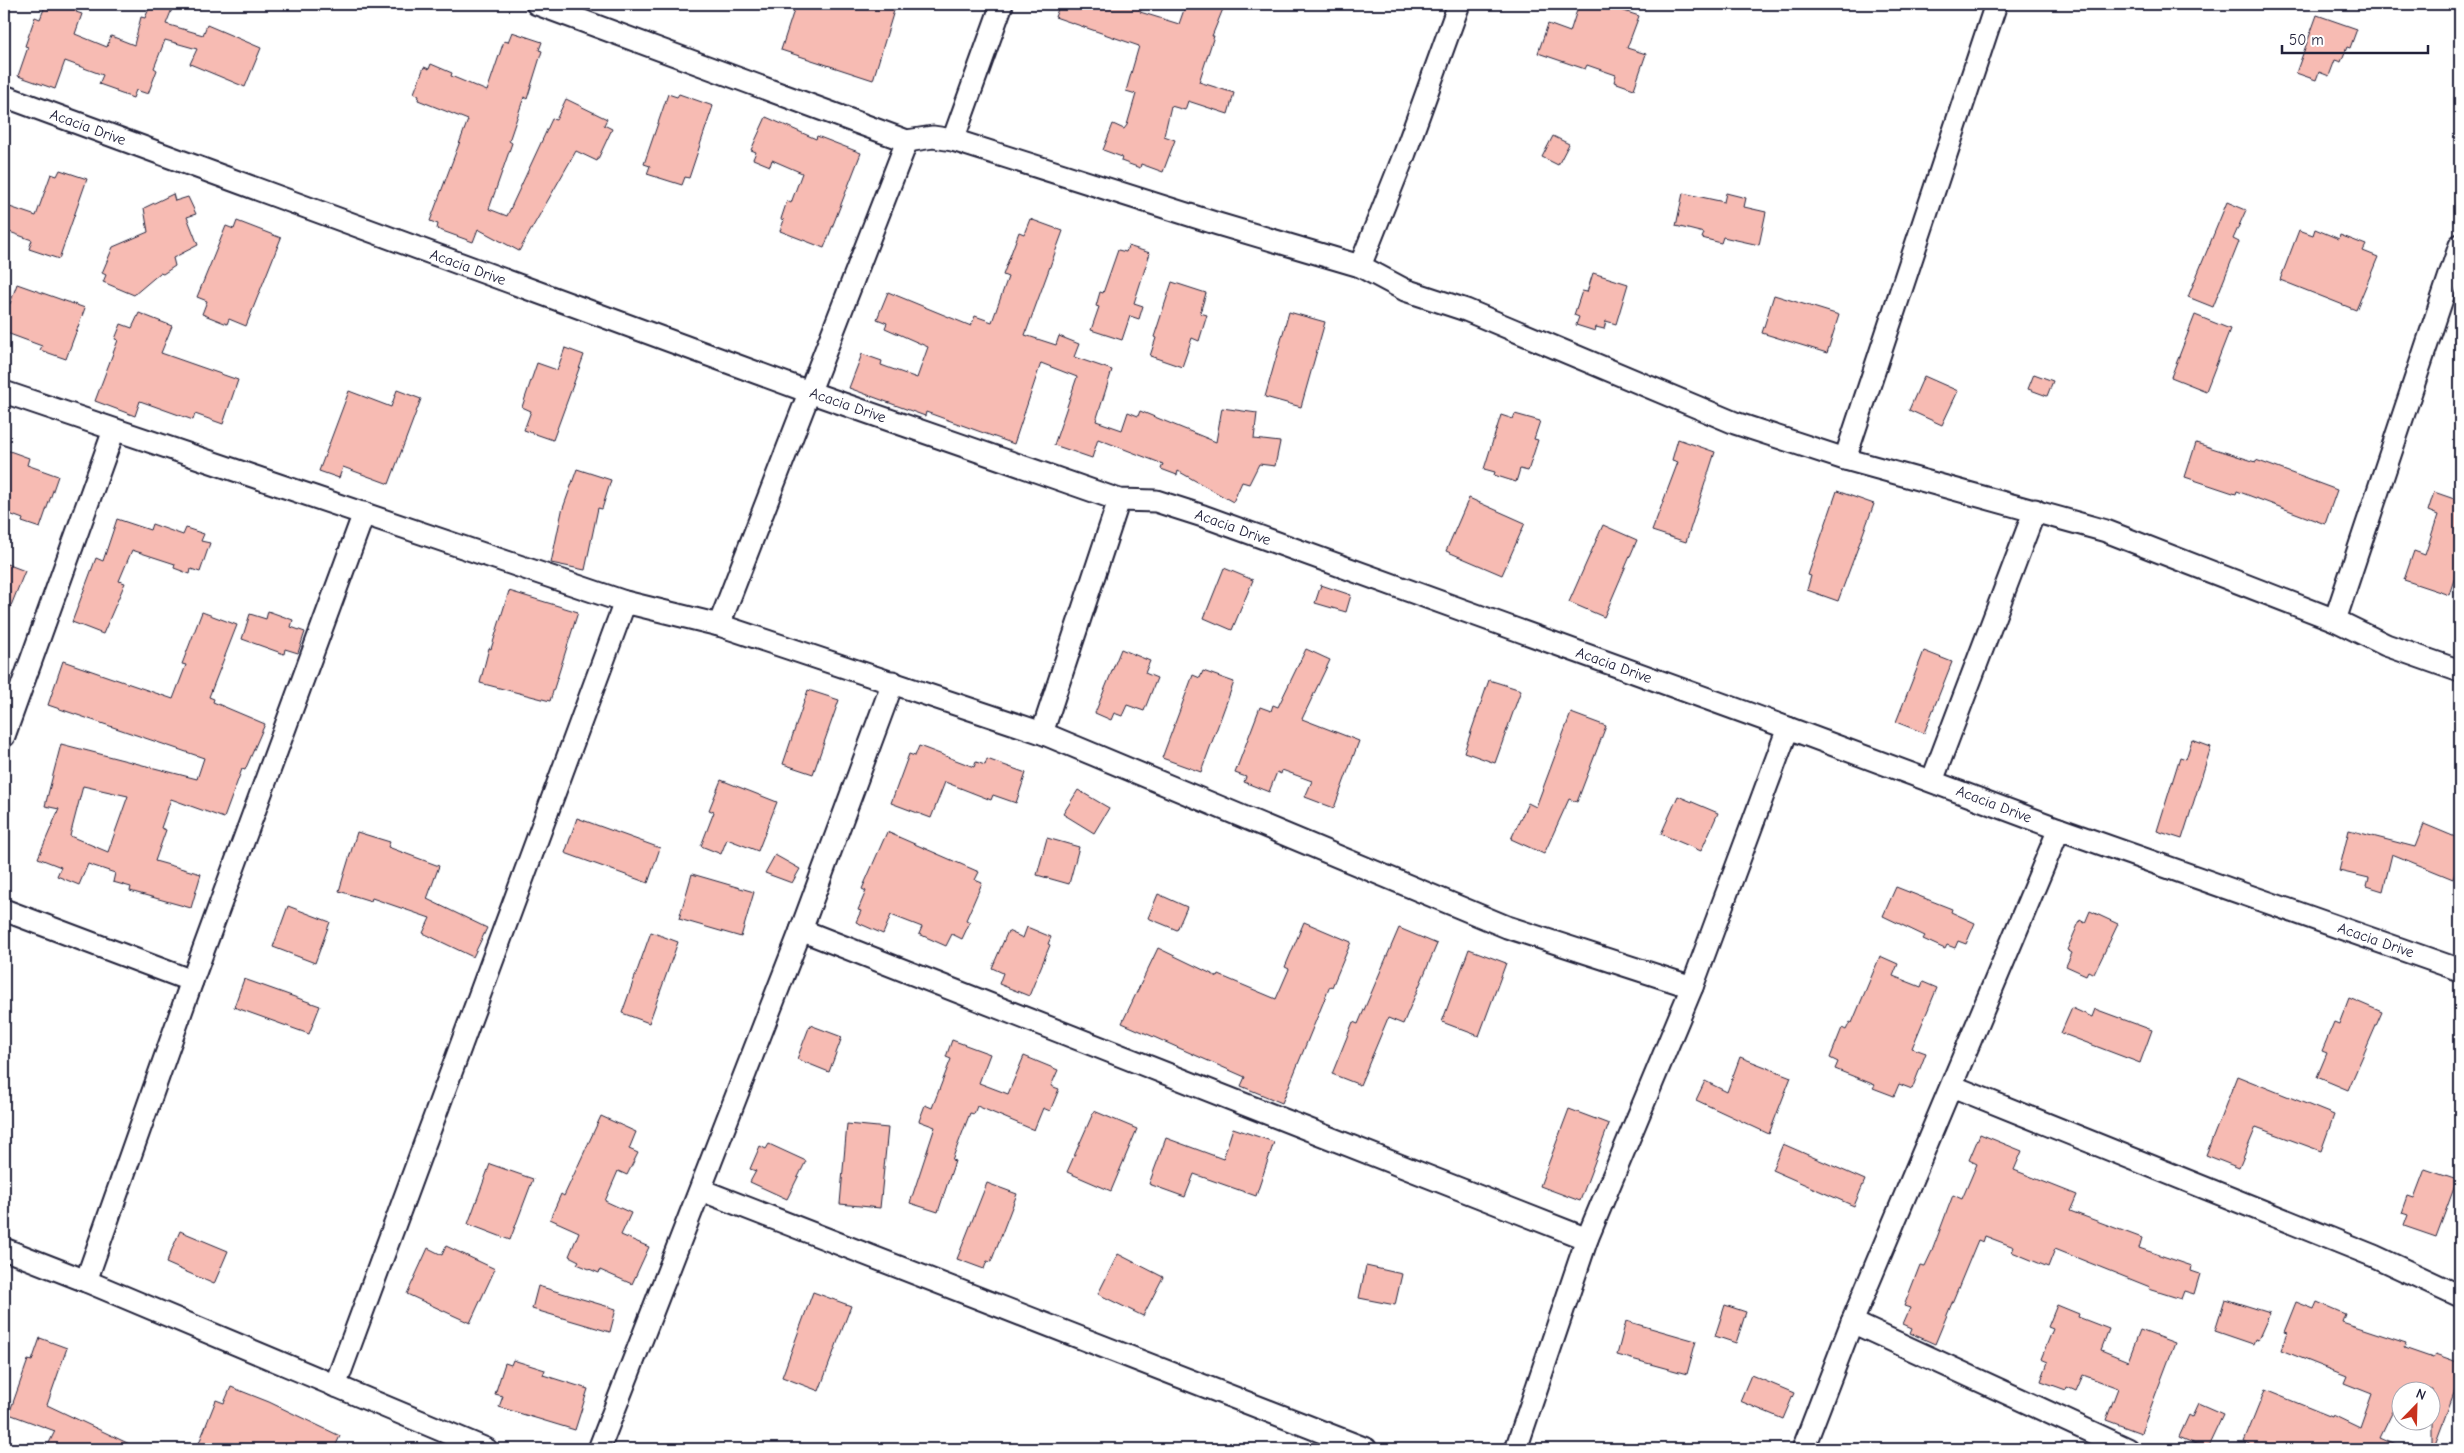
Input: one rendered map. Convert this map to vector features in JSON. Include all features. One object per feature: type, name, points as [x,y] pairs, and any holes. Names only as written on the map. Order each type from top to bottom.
[{"type":"street","points":[[537,4],[573,10],[907,141],[933,137],[953,140],[1218,224],[1360,266],[1405,290],[1466,310],[1734,423],[1845,459],[2106,531],[2336,620],[2386,645],[2460,670]]},
{"type":"street","points":[[953,140],[1002,4]]},
{"type":"street","points":[[1360,266],[1405,153],[1459,4]]},
{"type":"street","points":[[1845,459],[1996,4]]},
{"type":"street","name":"Acacia Drive","points":[[4,96],[809,392],[1119,500],[1156,501],[1203,516],[1788,728],[2059,829],[2460,970]]},
{"type":"street","points":[[719,625],[907,141]]},
{"type":"street","points":[[2336,620],[2456,272],[2460,245]]},
{"type":"street","points":[[4,392],[625,602],[719,625],[1042,733],[1507,926],[1692,987]]},
{"type":"street","points":[[4,736],[114,430]]},
{"type":"street","points":[[1042,733],[1119,500]]},
{"type":"street","points":[[1932,781],[2035,510]]},
{"type":"street","points":[[86,1281],[192,980],[364,513]]},
{"type":"street","points":[[335,1386],[625,602]]},
{"type":"street","points":[[599,1449],[801,930],[893,682]]},
{"type":"street","points":[[1516,1449],[1587,1239],[1692,987],[1788,728]]},
{"type":"street","points":[[1803,1449],[1852,1322],[2059,829]]},
{"type":"street","points":[[4,910],[192,980]]},
{"type":"street","points":[[801,930],[1587,1239]]},
{"type":"street","points":[[1952,1086],[2374,1256],[2460,1296]]},
{"type":"street","points":[[701,1190],[1359,1448]]},
{"type":"street","points":[[4,1249],[86,1281],[486,1449]]},
{"type":"street","points":[[1852,1322],[2107,1445],[2128,1449]]},
{"type":"building","points":[[46,4],[79,4],[76,12],[82,14],[75,34],[107,47],[111,36],[134,45],[141,17],[145,18],[151,4],[174,4],[166,24],[203,35],[207,25],[261,48],[245,87],[190,64],[197,49],[165,40],[154,68],[157,70],[148,94],[136,90],[133,98],[116,92],[116,90],[99,84],[103,75],[65,61],[55,89],[18,76],[28,47],[25,46],[35,17],[40,19]]},
{"type":"building","points":[[796,4],[896,4],[873,80],[781,50]]},
{"type":"building","points":[[1060,4],[1127,4],[1142,9],[1140,12],[1179,24],[1186,4],[1225,4],[1212,36],[1214,36],[1199,82],[1234,93],[1228,114],[1188,101],[1185,110],[1171,106],[1164,136],[1175,140],[1163,172],[1141,164],[1140,168],[1121,161],[1122,157],[1103,150],[1113,124],[1124,129],[1127,125],[1136,94],[1126,91],[1139,46],[1055,17]]},
{"type":"building","points":[[1579,4],[1620,4],[1618,9],[1639,16],[1627,48],[1646,54],[1634,89],[1614,82],[1616,75],[1587,65],[1585,69],[1538,53],[1548,24],[1570,32]]},
{"type":"building","points":[[2317,15],[2357,29],[2350,48],[2347,47],[2341,62],[2335,60],[2329,76],[2319,72],[2316,80],[2296,73]]},
{"type":"building","points":[[512,32],[542,42],[539,50],[542,51],[527,99],[524,97],[509,141],[512,143],[489,209],[507,216],[552,119],[556,120],[566,99],[607,119],[604,125],[612,129],[597,161],[576,151],[519,251],[478,229],[473,242],[437,229],[438,224],[430,221],[468,120],[418,100],[419,96],[414,93],[424,67],[429,69],[431,64],[452,73],[451,76],[487,91],[504,41],[508,42]]},
{"type":"building","points":[[668,94],[677,97],[679,94],[713,106],[689,178],[685,177],[682,185],[647,174],[650,166],[644,164]]},
{"type":"building","points":[[766,117],[816,139],[817,136],[861,153],[824,248],[780,231],[784,220],[781,219],[787,201],[791,203],[802,173],[772,160],[770,166],[753,159],[756,152],[751,150]]},
{"type":"building","points":[[1553,136],[1569,144],[1558,165],[1542,157]]},
{"type":"building","points":[[60,170],[87,179],[59,259],[29,249],[32,240],[4,230],[4,205],[36,216],[51,174],[57,176]]},
{"type":"building","points":[[1683,193],[1724,202],[1726,193],[1746,198],[1744,207],[1766,212],[1759,245],[1723,237],[1721,243],[1702,238],[1704,233],[1676,226]]},
{"type":"building","points":[[173,194],[175,201],[188,197],[196,214],[187,217],[198,245],[173,258],[175,266],[163,274],[160,273],[134,295],[103,282],[106,275],[102,273],[113,247],[148,232],[144,208]]},
{"type":"building","points":[[2227,202],[2246,210],[2233,239],[2239,242],[2213,307],[2188,297]]},
{"type":"building","points":[[1030,219],[1063,231],[1025,335],[1056,345],[1059,336],[1079,344],[1074,357],[1112,370],[1096,421],[1122,430],[1128,412],[1138,416],[1140,411],[1216,442],[1222,408],[1257,413],[1254,439],[1280,442],[1275,466],[1259,464],[1249,484],[1242,482],[1233,502],[1178,471],[1177,475],[1161,469],[1163,464],[1098,439],[1092,458],[1054,445],[1077,377],[1041,363],[1014,444],[926,412],[925,416],[849,388],[862,354],[882,361],[881,365],[917,378],[928,347],[885,328],[887,323],[877,319],[888,292],[971,326],[975,316],[992,322],[1008,277],[1003,275],[1019,232],[1024,234]]},
{"type":"building","points":[[237,221],[281,238],[246,326],[229,319],[227,324],[202,314],[207,301],[197,297],[226,226],[234,229]]},
{"type":"building","points":[[2315,229],[2339,239],[2340,235],[2366,245],[2363,251],[2378,257],[2356,310],[2280,280],[2299,230],[2313,235]]},
{"type":"building","points":[[1128,246],[1150,253],[1134,303],[1143,306],[1139,319],[1130,316],[1122,340],[1091,330],[1099,307],[1096,306],[1100,292],[1103,293],[1118,250],[1126,252]]},
{"type":"building","points":[[1593,273],[1628,284],[1616,324],[1606,321],[1604,329],[1596,327],[1595,331],[1576,325],[1579,317],[1574,315],[1582,291],[1587,292]]},
{"type":"building","points":[[1172,282],[1206,293],[1200,313],[1207,315],[1199,341],[1192,338],[1182,367],[1150,356],[1156,338],[1154,337]]},
{"type":"building","points":[[17,284],[85,308],[66,359],[40,350],[42,346],[4,332],[4,301],[10,304]]},
{"type":"building","points":[[1774,295],[1839,315],[1827,353],[1762,333]]},
{"type":"building","points":[[1289,312],[1325,322],[1301,407],[1265,397]]},
{"type":"building","points":[[139,313],[172,326],[161,353],[238,380],[223,424],[195,414],[193,420],[140,401],[135,416],[95,401],[118,340],[115,339],[121,324],[132,328]]},
{"type":"building","points":[[2195,315],[2230,329],[2206,391],[2171,377]]},
{"type":"building","points":[[565,348],[584,355],[553,440],[524,430],[531,411],[522,407],[537,363],[557,370]]},
{"type":"building","points":[[2034,374],[2053,381],[2047,396],[2028,389]]},
{"type":"building","points":[[1924,376],[1958,391],[1942,425],[1909,410]]},
{"type":"building","points":[[397,390],[421,399],[389,484],[343,467],[339,478],[319,471],[349,391],[391,407]]},
{"type":"building","points":[[1515,414],[1540,421],[1534,439],[1538,440],[1528,471],[1520,469],[1516,482],[1494,475],[1495,472],[1484,469],[1501,415],[1513,419]]},
{"type":"building","points":[[1678,439],[1715,452],[1686,542],[1652,531],[1678,462],[1672,460]]},
{"type":"building","points":[[2196,443],[2256,462],[2256,460],[2337,490],[2325,524],[2237,491],[2236,494],[2185,477]]},
{"type":"building","points":[[4,449],[29,458],[27,465],[58,476],[40,528],[22,522],[23,519],[4,512]]},
{"type":"building","points":[[577,469],[611,480],[602,509],[598,508],[585,570],[551,563],[562,511]]},
{"type":"building","points":[[1837,491],[1874,504],[1838,601],[1807,590],[1811,576],[1808,575]]},
{"type":"building","points":[[2434,492],[2460,501],[2460,561],[2449,595],[2404,580],[2414,551],[2425,555],[2438,515],[2428,511]]},
{"type":"building","points":[[1469,498],[1525,523],[1502,575],[1446,551]]},
{"type":"building","points":[[117,519],[150,530],[152,524],[183,535],[186,528],[204,534],[201,541],[210,543],[200,572],[191,569],[190,574],[174,568],[175,564],[132,550],[119,581],[125,583],[103,634],[72,622],[96,558],[103,561]]},
{"type":"building","points":[[1603,525],[1637,540],[1604,617],[1569,602]]},
{"type":"building","points":[[4,563],[25,571],[4,623]]},
{"type":"building","points":[[1224,568],[1253,580],[1232,630],[1204,618]]},
{"type":"building","points":[[1321,585],[1351,595],[1346,612],[1315,603]]},
{"type":"building","points":[[509,591],[578,612],[550,701],[480,683],[489,648],[491,649]]},
{"type":"building","points":[[268,611],[293,620],[291,627],[305,632],[298,653],[285,649],[284,654],[242,639],[250,614],[266,619]]},
{"type":"building","points":[[202,612],[237,625],[209,697],[214,699],[213,702],[265,724],[245,770],[242,769],[224,818],[171,799],[161,828],[166,830],[155,861],[201,874],[191,908],[130,891],[131,887],[113,882],[115,873],[88,864],[79,885],[57,876],[61,867],[38,858],[59,809],[45,806],[61,744],[197,779],[204,758],[48,705],[63,661],[173,699],[186,665],[182,664]],"holes":[[[83,786],[128,796],[108,852],[70,836]]]},
{"type":"building","points":[[1121,649],[1150,661],[1145,673],[1157,678],[1144,711],[1127,705],[1122,716],[1114,713],[1111,720],[1095,713]]},
{"type":"building","points":[[1306,649],[1330,660],[1302,719],[1359,741],[1334,808],[1305,797],[1312,781],[1282,770],[1281,774],[1277,772],[1269,792],[1244,782],[1246,777],[1235,773],[1260,707],[1271,711],[1273,705],[1278,707]]},
{"type":"building","points":[[1924,651],[1952,662],[1924,733],[1896,722]]},
{"type":"building","points":[[1203,671],[1234,682],[1201,772],[1162,758],[1193,675],[1200,678]]},
{"type":"building","points":[[1489,680],[1521,690],[1495,763],[1464,752]]},
{"type":"building","points":[[808,690],[839,700],[813,774],[783,764]]},
{"type":"building","points":[[1571,713],[1606,726],[1577,802],[1569,799],[1544,854],[1511,839],[1528,803],[1536,807]]},
{"type":"building","points":[[2192,740],[2211,747],[2182,839],[2157,831],[2180,757],[2186,759]]},
{"type":"building","points":[[919,746],[974,767],[976,762],[985,765],[987,759],[1026,773],[1016,803],[993,795],[991,800],[945,782],[931,818],[891,803],[909,754],[915,756]]},
{"type":"building","points":[[721,780],[777,802],[758,851],[727,839],[721,854],[701,846],[714,812],[709,810]]},
{"type":"building","points":[[1078,790],[1109,808],[1094,833],[1063,814]]},
{"type":"building","points":[[1678,796],[1718,813],[1701,851],[1661,834]]},
{"type":"building","points":[[577,818],[660,848],[648,883],[565,853]]},
{"type":"building","points":[[2424,824],[2460,839],[2460,861],[2453,879],[2392,854],[2383,891],[2367,886],[2369,878],[2339,871],[2349,830],[2415,847]]},
{"type":"building","points":[[357,832],[390,842],[388,847],[439,866],[427,899],[487,928],[473,957],[423,933],[430,918],[372,898],[371,901],[339,891]]},
{"type":"building","points":[[887,832],[979,872],[975,880],[982,883],[966,920],[970,922],[962,939],[952,934],[946,946],[919,934],[922,927],[891,915],[883,934],[856,922],[861,911],[858,910],[866,891],[862,889]]},
{"type":"building","points":[[1047,838],[1079,847],[1069,884],[1037,875]]},
{"type":"building","points":[[775,855],[800,869],[792,883],[765,873]]},
{"type":"building","points":[[692,874],[754,892],[741,937],[679,919]]},
{"type":"building","points":[[1896,887],[1952,909],[1951,912],[1975,923],[1966,944],[1958,941],[1955,948],[1947,945],[1945,949],[1923,939],[1925,936],[1883,916]]},
{"type":"building","points":[[1158,894],[1187,907],[1177,930],[1148,918]]},
{"type":"building","points":[[288,906],[330,922],[315,963],[273,947]]},
{"type":"building","points":[[2090,911],[2118,924],[2094,974],[2088,971],[2086,975],[2066,966],[2072,953],[2067,950],[2080,920],[2085,923]]},
{"type":"building","points":[[1304,922],[1351,942],[1332,987],[1330,986],[1282,1103],[1241,1086],[1245,1077],[1122,1023],[1158,948],[1218,977],[1219,975],[1276,999],[1289,969],[1285,967]]},
{"type":"building","points":[[1027,927],[1051,937],[1048,944],[1050,945],[1029,996],[999,984],[1003,973],[992,968],[1008,931],[1023,938]]},
{"type":"building","points":[[1399,928],[1437,944],[1403,1024],[1388,1018],[1360,1085],[1332,1074],[1353,1022],[1358,1024]]},
{"type":"building","points":[[651,932],[678,942],[649,1023],[622,1013]]},
{"type":"building","points":[[1469,949],[1506,963],[1479,1036],[1442,1022]]},
{"type":"building","points":[[1880,956],[1898,964],[1893,976],[1921,987],[1923,982],[1937,988],[1912,1048],[1926,1053],[1912,1089],[1899,1084],[1894,1096],[1873,1088],[1875,1085],[1835,1069],[1838,1062],[1830,1058],[1842,1028],[1846,1030],[1850,1022],[1852,1023]]},
{"type":"building","points":[[244,979],[320,1006],[309,1034],[234,1007]]},
{"type":"building","points":[[2349,998],[2382,1012],[2348,1090],[2317,1077],[2327,1053],[2322,1051],[2334,1022],[2339,1024]]},
{"type":"building","points":[[2072,1008],[2092,1017],[2095,1009],[2152,1030],[2140,1063],[2061,1033]]},
{"type":"building","points":[[810,1025],[842,1037],[829,1072],[797,1059]]},
{"type":"building","points":[[952,1040],[990,1054],[979,1083],[1008,1094],[1024,1056],[1058,1070],[1051,1086],[1059,1089],[1050,1111],[1043,1108],[1034,1130],[977,1106],[974,1114],[970,1113],[952,1160],[955,1161],[938,1212],[910,1203],[935,1127],[919,1121],[925,1105],[932,1108],[951,1059],[946,1057]]},
{"type":"building","points":[[1740,1057],[1791,1077],[1769,1134],[1696,1100],[1705,1081],[1727,1092]]},
{"type":"building","points":[[2237,1076],[2334,1115],[2321,1151],[2256,1127],[2239,1168],[2206,1155]]},
{"type":"building","points":[[1569,1109],[1609,1124],[1580,1201],[1540,1186]]},
{"type":"building","points":[[1094,1111],[1137,1129],[1111,1191],[1067,1172]]},
{"type":"building","points":[[601,1116],[636,1132],[629,1149],[638,1153],[627,1175],[618,1171],[605,1201],[631,1213],[621,1235],[649,1247],[632,1284],[600,1270],[599,1273],[577,1264],[579,1261],[569,1256],[579,1232],[550,1219],[561,1194],[564,1196]]},
{"type":"building","points":[[847,1124],[888,1128],[880,1208],[840,1204]]},
{"type":"building","points":[[1233,1128],[1274,1142],[1256,1196],[1194,1174],[1185,1197],[1149,1184],[1166,1138],[1223,1159]]},
{"type":"building","points":[[1980,1134],[2022,1151],[2014,1170],[2077,1195],[2070,1211],[2142,1238],[2139,1248],[2192,1266],[2191,1271],[2200,1274],[2194,1294],[2184,1291],[2181,1299],[2149,1289],[2150,1287],[2055,1249],[2048,1267],[2012,1252],[2014,1247],[1985,1236],[1983,1242],[1978,1240],[1935,1344],[1910,1333],[1912,1328],[1903,1324],[1910,1308],[1904,1306],[1920,1265],[1925,1266],[1932,1251],[1953,1195],[1962,1199],[1977,1164],[1969,1160]]},
{"type":"building","points":[[769,1144],[806,1161],[787,1199],[750,1182],[756,1171],[750,1169],[760,1146],[766,1149]]},
{"type":"building","points":[[1783,1144],[1865,1180],[1854,1206],[1772,1170]]},
{"type":"building","points":[[490,1164],[533,1179],[510,1240],[468,1224]]},
{"type":"building","points":[[2425,1169],[2457,1180],[2436,1237],[2404,1226],[2408,1215],[2402,1213],[2408,1196],[2414,1198]]},
{"type":"building","points":[[987,1183],[1017,1194],[991,1262],[987,1261],[984,1269],[957,1259]]},
{"type":"building","points":[[180,1231],[228,1251],[214,1284],[166,1263]]},
{"type":"building","points":[[446,1246],[495,1269],[470,1323],[407,1294],[428,1248],[442,1255]]},
{"type":"building","points":[[1118,1254],[1163,1277],[1143,1316],[1098,1294]]},
{"type":"building","points":[[1366,1266],[1402,1274],[1395,1305],[1359,1298]]},
{"type":"building","points":[[538,1286],[616,1309],[610,1332],[532,1309]]},
{"type":"building","points":[[813,1292],[851,1306],[819,1391],[782,1377]]},
{"type":"building","points":[[2225,1299],[2270,1313],[2258,1340],[2255,1339],[2253,1344],[2215,1331]]},
{"type":"building","points":[[2296,1302],[2314,1309],[2317,1302],[2345,1314],[2342,1322],[2406,1343],[2404,1348],[2433,1358],[2435,1354],[2460,1363],[2460,1377],[2442,1425],[2442,1380],[2392,1380],[2392,1413],[2380,1438],[2405,1449],[2251,1449],[2252,1446],[2244,1442],[2265,1390],[2332,1417],[2333,1415],[2360,1428],[2372,1394],[2344,1383],[2347,1376],[2281,1350],[2287,1333],[2284,1332]]},
{"type":"building","points":[[1725,1305],[1746,1312],[1736,1343],[1715,1336]]},
{"type":"building","points":[[2057,1305],[2079,1314],[2078,1317],[2109,1329],[2101,1350],[2128,1361],[2140,1330],[2175,1343],[2141,1433],[2106,1420],[2118,1388],[2083,1375],[2076,1391],[2067,1387],[2066,1390],[2041,1381],[2048,1362],[2041,1359],[2053,1329],[2048,1327]]},
{"type":"building","points":[[1626,1321],[1696,1341],[1687,1374],[1617,1355]]},
{"type":"building","points":[[40,1338],[67,1348],[47,1405],[140,1449],[46,1449],[55,1431],[9,1414],[28,1360],[32,1361]]},
{"type":"building","points":[[513,1360],[545,1370],[543,1375],[588,1389],[575,1430],[499,1407],[503,1396],[495,1394],[505,1363],[511,1365]]},
{"type":"building","points":[[1751,1375],[1794,1393],[1783,1419],[1740,1401]]},
{"type":"building","points":[[231,1387],[269,1402],[340,1436],[334,1449],[205,1449],[206,1446],[199,1443],[216,1400],[224,1403]]},
{"type":"building","points":[[2198,1404],[2223,1415],[2207,1449],[2179,1437],[2189,1415],[2192,1417]]},
{"type":"building","points":[[2432,1430],[2440,1430],[2433,1449]]}]
